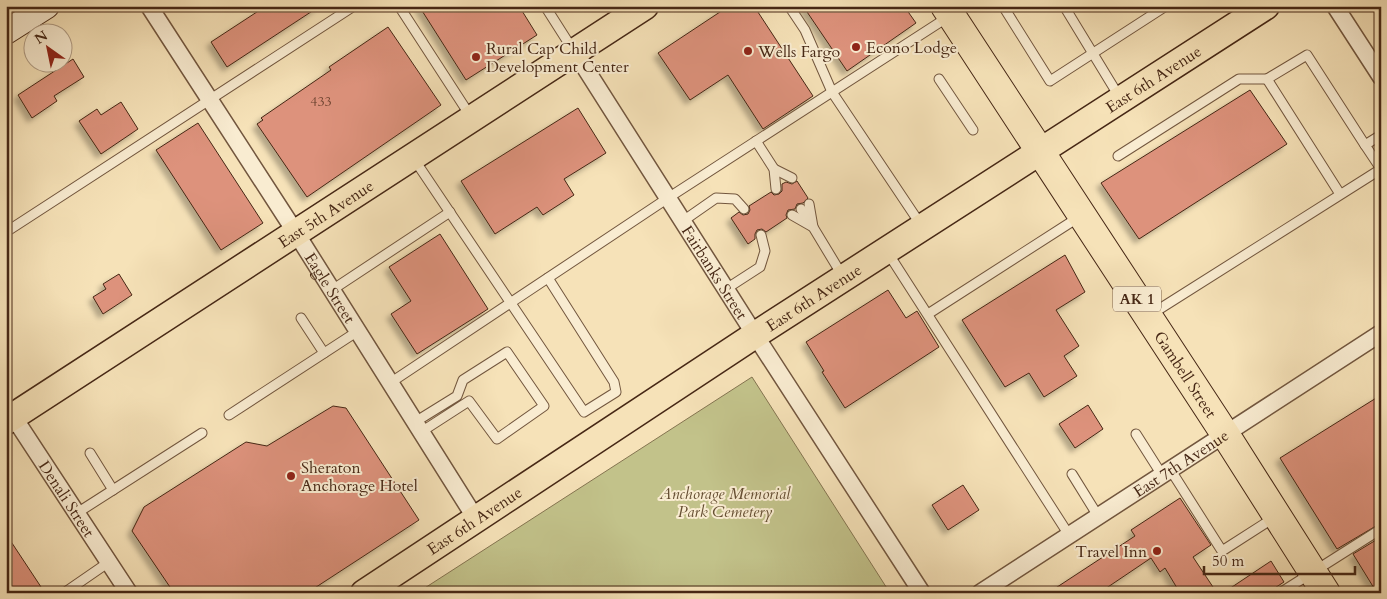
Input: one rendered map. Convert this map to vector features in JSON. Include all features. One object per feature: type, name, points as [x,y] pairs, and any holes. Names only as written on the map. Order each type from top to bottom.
[{"type":"highway","name":"Gambell Street","points":[[948,11],[1225,434],[1319,582]]},
{"type":"main road","points":[[6,32],[47,6]]},
{"type":"main road","name":"East 5th Avenue","points":[[8,414],[296,233],[645,6]]},
{"type":"main road","name":"East 6th Avenue","points":[[364,593],[755,335],[1266,6]]},
{"type":"street","name":"Eagle Street","points":[[149,6],[296,233],[476,519]]},
{"type":"street","points":[[1335,6],[1381,78]]},
{"type":"street","name":"Fairbanks Street","points":[[575,52],[922,593]]},
{"type":"street","name":"East 7th Avenue","points":[[980,593],[1381,333]]},
{"type":"street","name":"Denali Street","points":[[8,414],[77,513],[129,593]]},
{"type":"lane","points":[[6,232],[354,6]]},
{"type":"lane","points":[[399,6],[472,119]]},
{"type":"lane","points":[[545,6],[575,52]]},
{"type":"lane","points":[[789,6],[805,30],[832,92],[922,227]]},
{"type":"lane","points":[[1003,6],[1050,81],[1166,6]]},
{"type":"lane","points":[[1064,6],[1121,99]]},
{"type":"lane","points":[[390,382],[832,92],[948,11]]},
{"type":"lane","points":[[1118,156],[1239,79],[1267,78],[1307,54],[1380,169],[1148,316]]},
{"type":"lane","points":[[1267,78],[1340,194]]},
{"type":"lane","points":[[939,79],[973,130]]},
{"type":"lane","points":[[1365,145],[1381,135]]},
{"type":"lane","points":[[756,141],[774,168],[788,181]]},
{"type":"lane","points":[[412,157],[584,412],[616,392],[614,382],[548,278]]},
{"type":"lane","points":[[774,168],[776,188]]},
{"type":"lane","points":[[682,221],[716,198],[735,198],[744,209]]},
{"type":"lane","points":[[809,204],[812,227]]},
{"type":"lane","points":[[801,209],[844,278]]},
{"type":"lane","points":[[332,290],[450,212]]},
{"type":"lane","points":[[792,215],[812,227]]},
{"type":"lane","points":[[928,314],[1082,215]]},
{"type":"lane","points":[[726,290],[760,267],[764,251],[761,235]]},
{"type":"lane","points":[[886,250],[1070,535]]},
{"type":"lane","points":[[301,318],[324,353]]},
{"type":"lane","points":[[229,415],[358,331]]},
{"type":"lane","points":[[507,352],[544,406],[497,439],[469,401],[418,427],[457,396],[463,380],[507,352]]},
{"type":"lane","points":[[77,513],[202,433]]},
{"type":"lane","points":[[1136,434],[1166,472],[1222,551],[1277,516]]},
{"type":"lane","points":[[90,453],[113,490]]},
{"type":"lane","points":[[1072,474],[1098,516]]},
{"type":"lane","points":[[1280,593],[1319,582],[1381,529]]},
{"type":"lane","points":[[64,593],[109,562]]},
{"type":"green space","name":"Anchorage Memorial Park Cemetery","points":[[752,377],[890,593],[417,593]]},
{"type":"building","points":[[266,6],[320,6],[227,67],[211,42]]},
{"type":"building","name":"Rural Cap Child Development Center","points":[[419,6],[519,6],[537,35],[466,80]]},
{"type":"building","name":"Wells Fargo","points":[[729,6],[754,6],[813,96],[763,129],[728,75],[690,100],[658,53]]},
{"type":"building","name":"Econo Lodge","points":[[803,6],[904,6],[916,23],[847,71]]},
{"type":"building","points":[[388,27],[441,105],[307,197],[257,124],[263,120],[261,118],[331,70],[329,67]]},
{"type":"building","points":[[72,60],[84,77],[54,96],[57,101],[32,118],[18,95],[53,72],[72,72]]},
{"type":"building","points":[[1250,90],[1287,144],[1139,239],[1101,183]]},
{"type":"building","points":[[121,102],[138,129],[101,154],[79,121],[97,109],[101,115]]},
{"type":"building","points":[[578,108],[606,153],[564,179],[574,195],[543,215],[537,207],[495,234],[461,181]]},
{"type":"building","points":[[198,123],[263,223],[221,250],[156,150]]},
{"type":"building","points":[[797,181],[808,198],[803,203],[797,204],[795,209],[788,210],[787,218],[766,232],[762,229],[757,230],[755,239],[748,244],[731,218],[739,212],[743,215],[748,214],[749,206],[771,192],[774,195],[779,194],[782,191],[782,184],[786,182],[792,184]]},
{"type":"building","points":[[440,234],[488,309],[417,354],[391,314],[411,301],[389,267]]},
{"type":"building","points":[[1065,255],[1085,292],[1056,310],[1079,346],[1064,356],[1077,376],[1044,397],[1029,373],[1005,387],[962,320]]},
{"type":"building","points":[[119,274],[132,295],[103,314],[93,297],[106,289],[103,284]]},
{"type":"building","points":[[888,290],[906,318],[917,311],[939,347],[845,408],[806,342]]},
{"type":"building","points":[[1381,395],[1381,523],[1337,549],[1280,458]]},
{"type":"building","points":[[1088,405],[1103,429],[1075,448],[1059,424]]},
{"type":"building","name":"Sheraton Anchorage Hotel","points":[[333,406],[346,408],[419,520],[307,593],[174,593],[132,531],[144,507],[246,442],[267,446]]},
{"type":"building","points":[[963,485],[979,510],[948,530],[932,505]]},
{"type":"building","name":"Travel Inn","points":[[1180,498],[1211,545],[1193,557],[1217,593],[1180,593],[1165,568],[1160,572],[1151,558],[1099,593],[1048,593],[1135,536],[1131,530]]},
{"type":"building","points":[[6,534],[45,593],[6,593]]},
{"type":"building","points":[[1381,537],[1381,593],[1377,593],[1353,554]]},
{"type":"building","points":[[1271,561],[1284,582],[1267,593],[1223,593]]},
{"type":"place","name":"Econo Lodge","points":[[856,47]]},
{"type":"place","name":"Wells Fargo","points":[[748,51]]},
{"type":"place","name":"Rural Cap Child Development Center","points":[[476,57]]},
{"type":"place","name":"Sheraton Anchorage Hotel","points":[[291,476]]},
{"type":"place","name":"Travel Inn","points":[[1157,551]]}]
